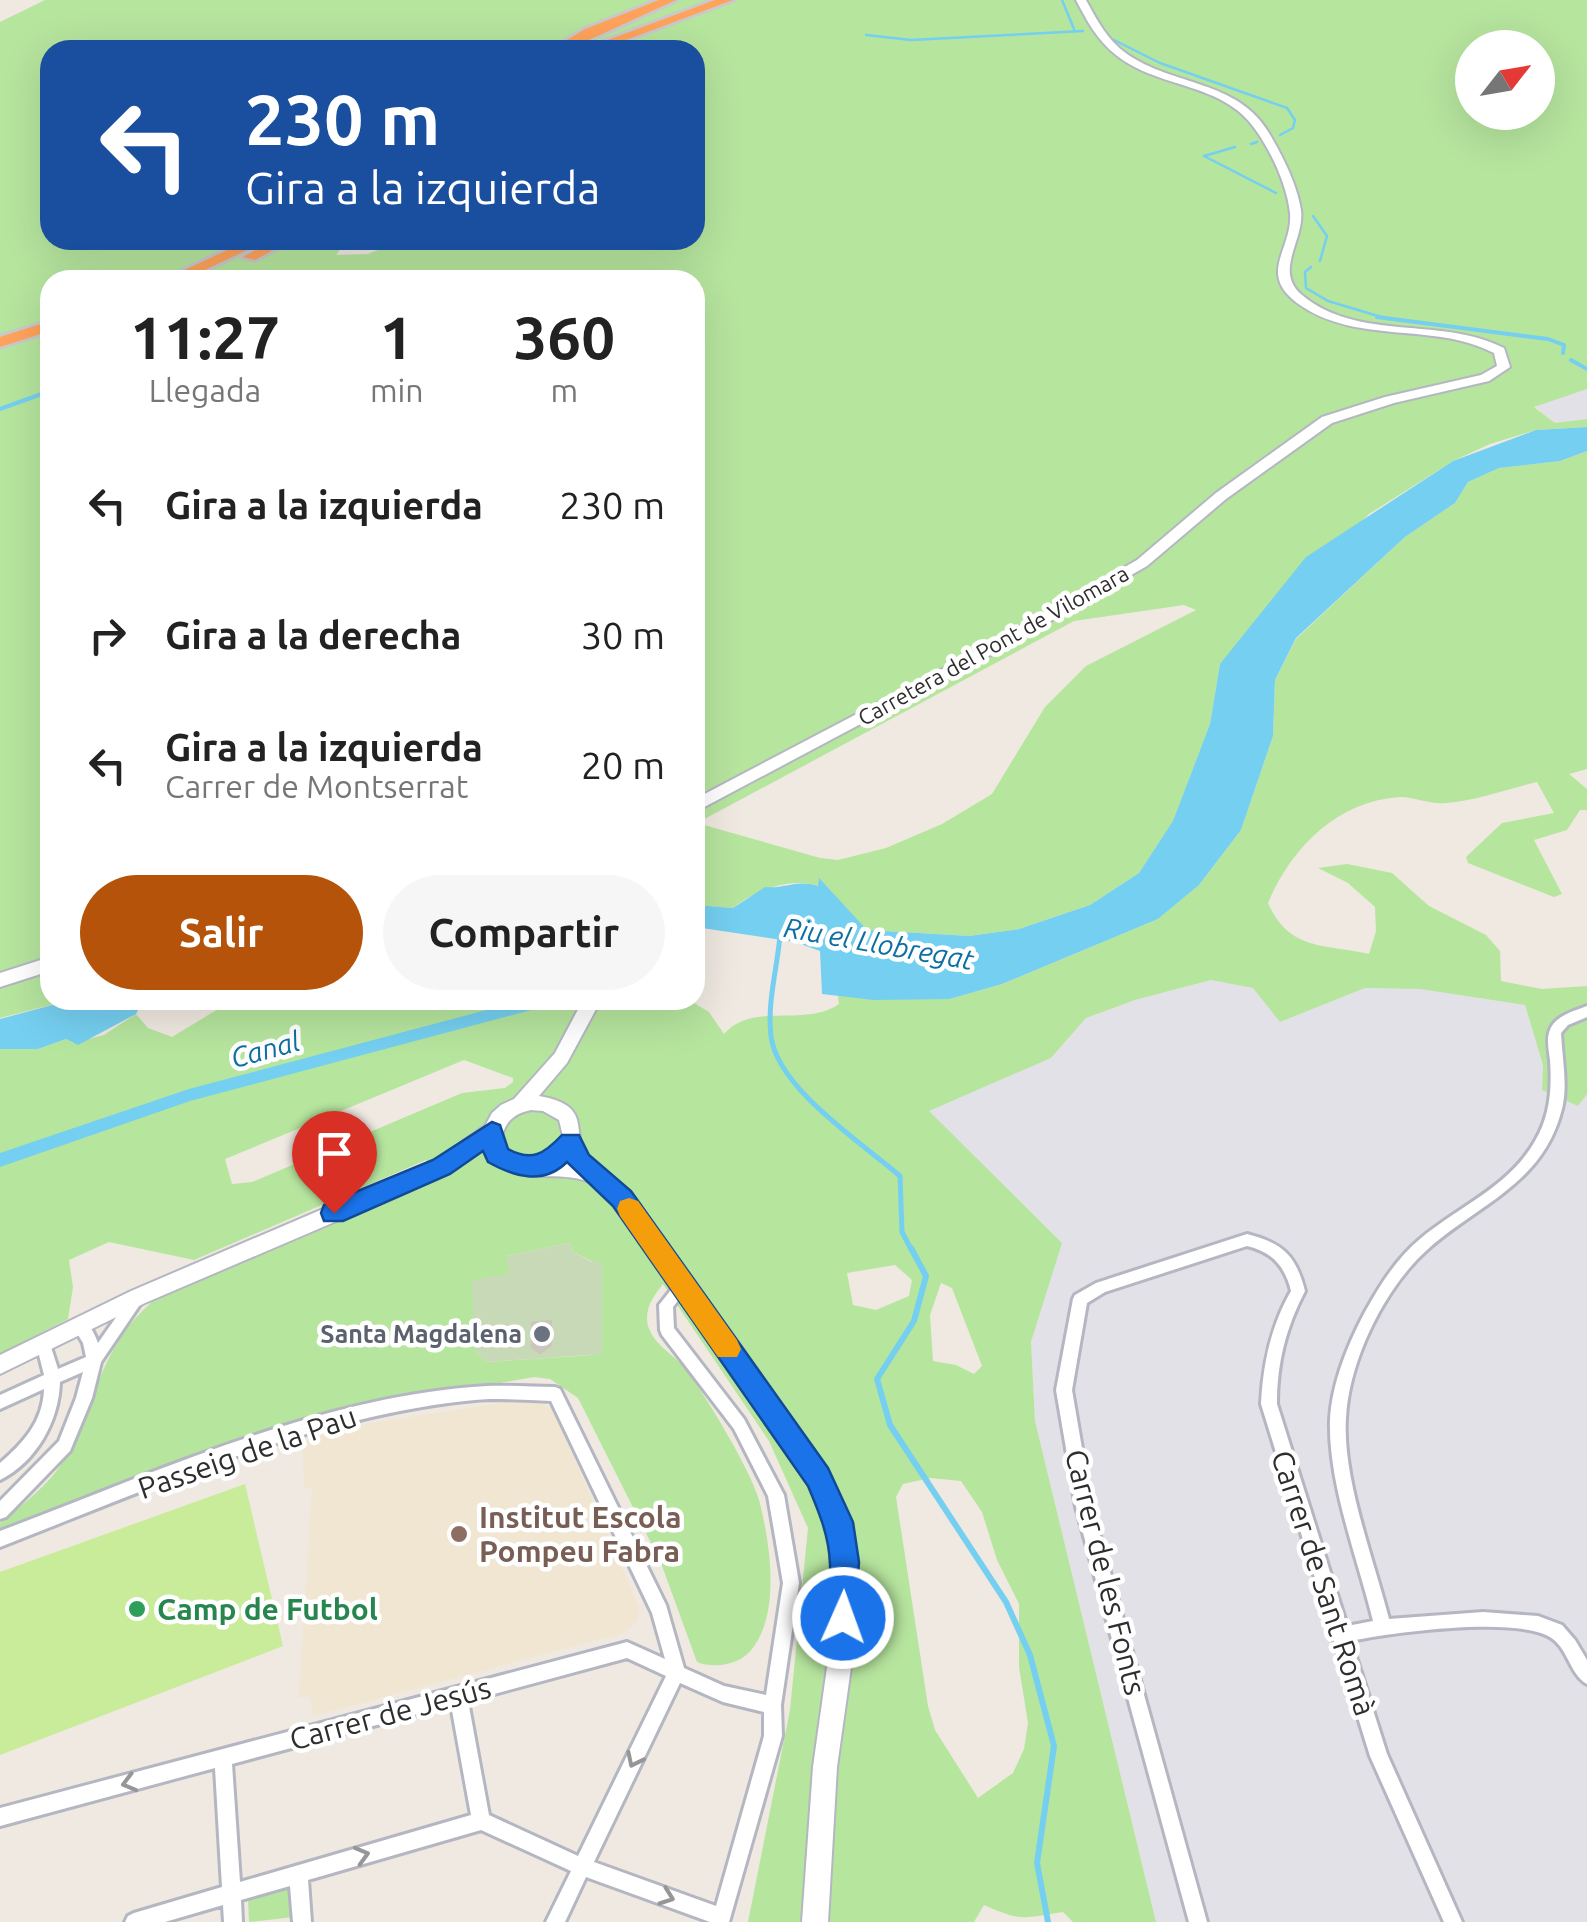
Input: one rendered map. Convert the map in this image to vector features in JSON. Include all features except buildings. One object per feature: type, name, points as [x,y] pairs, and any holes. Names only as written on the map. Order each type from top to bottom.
[{"type":"highway","points":[[592,40],[670,0]]},
{"type":"highway","points":[[593,40],[680,0]]},
{"type":"highway","points":[[596,40],[702,0]]},
{"type":"highway","points":[[599,40],[728,0]]},
{"type":"highway","points":[[194,270],[238,250]]},
{"type":"highway","points":[[218,270],[262,250]]},
{"type":"highway","points":[[0,342],[40,329]]},
{"type":"highway","points":[[0,352],[40,339]]},
{"type":"street","name":"Carretera del Pont de Vilomara","points":[[705,801],[993,648],[1142,563],[1221,496],[1327,420],[1390,400],[1485,378],[1504,368],[1500,351],[1481,341],[1350,323],[1324,314],[1296,296],[1281,276],[1295,210],[1262,130],[1231,101],[1113,52],[1096,34],[1080,0]]},
{"type":"street","points":[[0,980],[40,967]]},
{"type":"street","points":[[442,1167],[492,1132],[502,1115],[521,1104],[561,1058],[587,1010]]},
{"type":"street","points":[[1382,1624],[1337,1422],[1343,1374],[1403,1264],[1423,1245],[1524,1174],[1554,1118],[1558,1095],[1554,1032],[1562,1022],[1587,1011]]},
{"type":"street","points":[[559,1109],[561,1058]]},
{"type":"street","points":[[521,1104],[538,1102],[559,1109],[572,1125],[571,1142],[579,1162],[622,1198],[818,1477],[838,1522],[845,1562],[842,1646],[825,1767],[815,1922]]},
{"type":"street","points":[[492,1132],[494,1150],[501,1159],[520,1168],[542,1166],[594,1176]]},
{"type":"street","points":[[542,1166],[563,1154],[571,1142]]},
{"type":"street","points":[[0,1365],[184,1276],[442,1167],[467,1160],[501,1159]]},
{"type":"street","name":"Carrer de les Fonts","points":[[1198,1922],[1084,1507],[1064,1390],[1080,1299],[1225,1243],[1246,1240],[1270,1244]]},
{"type":"street","name":"Carrer de Sant Romà","points":[[1270,1244],[1294,1267],[1298,1290],[1281,1320],[1269,1373],[1269,1404],[1380,1756],[1453,1922]]},
{"type":"street","points":[[134,1922],[481,1821],[583,1867],[721,1920],[774,1736],[774,1705],[791,1583],[776,1495],[740,1424],[667,1330],[666,1305],[683,1285]]},
{"type":"street","points":[[0,1512],[64,1446],[84,1398],[94,1360],[138,1297]]},
{"type":"street","points":[[80,1325],[90,1340],[94,1360]]},
{"type":"street","points":[[0,1473],[31,1447],[53,1404],[54,1375],[43,1343]]},
{"type":"street","points":[[0,1402],[94,1360]]},
{"type":"street","name":"Passeig de la Pau","points":[[0,1540],[338,1416],[504,1388],[555,1394],[660,1611],[677,1672]]},
{"type":"street","points":[[1340,1636],[1382,1624],[1528,1621],[1558,1632],[1587,1676]]},
{"type":"street","name":"Carrer de Jesús","points":[[0,1818],[627,1650],[722,1694],[774,1705]]},
{"type":"street","points":[[555,1922],[677,1672]]},
{"type":"street","points":[[458,1695],[481,1821]]},
{"type":"street","points":[[223,1758],[234,1922]]},
{"type":"street","points":[[298,1874],[302,1922]]},
{"type":"shaded area","points":[[1587,389],[1587,419],[1555,423],[1534,406]]},
{"type":"shaded area","points":[[1211,980],[1253,987],[1280,1022],[1365,988],[1420,989],[1525,1005],[1543,1065],[1542,1090],[1578,1106],[1587,1094],[1587,1922],[1156,1922],[1035,1421],[1031,1342],[1061,1243],[928,1111],[1051,1058],[1086,1018]]},
{"type":"shaded area","name":"Institut Escola Pompeu Fabra","points":[[532,1398],[553,1410],[639,1607],[638,1621],[623,1633],[313,1716],[310,1696],[299,1698],[312,1488],[304,1487],[303,1442],[347,1427]]},
{"type":"green space","points":[[45,0],[1587,0],[1587,389],[1534,407],[1555,423],[1587,419],[1587,427],[1536,430],[1490,444],[1453,461],[1369,514],[1220,664],[1210,724],[1173,822],[1139,873],[1090,905],[1019,929],[969,936],[866,930],[819,880],[819,886],[774,886],[733,908],[705,906],[705,825],[838,860],[886,848],[942,824],[992,794],[1045,707],[1086,666],[1196,610],[1184,605],[1074,621],[705,819],[705,270],[40,270],[40,1008],[0,1018],[0,22]]},
{"type":"green space","points":[[1587,451],[1587,769],[1569,774],[1587,789],[1587,810],[1580,810],[1567,830],[1534,840],[1562,894],[1554,897],[1468,863],[1466,857],[1502,823],[1554,813],[1537,782],[1457,802],[1400,797],[1356,808],[1303,846],[1268,903],[1286,930],[1297,938],[1369,954],[1376,931],[1375,907],[1348,883],[1318,868],[1347,864],[1392,873],[1429,906],[1486,935],[1500,951],[1501,981],[1542,989],[1587,986],[1587,1094],[1578,1106],[1542,1090],[1543,1065],[1525,1005],[1420,989],[1365,988],[1280,1022],[1253,988],[1211,980],[1086,1018],[1051,1058],[929,1111],[1062,1243],[1031,1342],[1035,1421],[1156,1922],[1073,1922],[1063,1912],[1023,1917],[984,1905],[974,1922],[748,1922],[790,1710],[808,1528],[769,1441],[663,1284],[648,1309],[650,1332],[683,1366],[726,1431],[755,1487],[767,1536],[767,1616],[752,1649],[734,1662],[697,1662],[661,1563],[578,1398],[550,1379],[534,1377],[342,1410],[0,1533],[0,1523],[60,1466],[111,1355],[135,1318],[153,1301],[436,1179],[426,1160],[194,1260],[109,1242],[69,1260],[73,1287],[68,1319],[0,1354],[0,1049],[38,1049],[66,1039],[73,1043],[104,1035],[136,1014],[148,1028],[172,1037],[217,1010],[705,1010],[724,1034],[749,1019],[825,1011],[839,1004],[838,996],[950,999],[1002,984],[1158,919],[1199,885],[1241,830],[1273,736],[1275,680],[1296,639],[1405,537],[1455,503],[1468,482],[1499,468],[1560,461]],"holes":[[[464,1060],[513,1078],[513,1082],[505,1088],[462,1093],[252,1182],[232,1184],[225,1159]],[[570,1243],[572,1251],[593,1262],[592,1355],[486,1362],[475,1350],[510,1274],[507,1256]],[[895,1265],[912,1280],[909,1296],[876,1310],[853,1305],[847,1273]],[[941,1283],[952,1288],[982,1366],[974,1374],[956,1365],[933,1361],[930,1315]],[[930,1478],[961,1481],[982,1512],[997,1560],[1019,1604],[1019,1667],[1028,1723],[1024,1749],[1013,1773],[978,1798],[935,1730],[928,1706],[896,1497],[903,1484]]]},
{"type":"green space","points":[[570,1243],[572,1251],[592,1262],[602,1262],[602,1354],[486,1362],[475,1350],[472,1280],[509,1274],[507,1256]]},
{"type":"green space","name":"Camp de Futbol","points":[[245,1484],[283,1646],[0,1755],[0,1572]]},
{"type":"green space","points":[[291,1886],[294,1917],[249,1922],[248,1899]]},
{"type":"water","name":"Riu el Llobregat","points":[[1587,427],[1587,451],[1560,461],[1499,468],[1468,482],[1455,503],[1405,537],[1296,638],[1275,680],[1273,736],[1241,830],[1199,885],[1158,919],[1002,984],[950,999],[874,1000],[822,994],[820,951],[795,942],[705,928],[705,906],[733,908],[765,887],[804,883],[818,886],[819,878],[867,930],[969,936],[1019,929],[1090,905],[1139,873],[1173,821],[1210,724],[1220,664],[1306,557],[1453,461],[1536,430]]},
{"type":"water","points":[[40,1008],[138,1010],[78,1045],[66,1039],[38,1049],[0,1049],[0,1019]]},
{"type":"waterway","points":[[1062,0],[1074,29]]},
{"type":"waterway","points":[[866,35],[911,40],[1083,31]]},
{"type":"waterway","points":[[1108,37],[1160,63],[1287,108],[1295,120],[1293,128],[1280,135]]},
{"type":"waterway","points":[[1251,144],[1257,142]]},
{"type":"waterway","points":[[1235,147],[1204,156],[1276,193]]},
{"type":"waterway","points":[[1313,216],[1327,236],[1320,261]]},
{"type":"waterway","points":[[1311,267],[1305,272],[1306,288],[1328,301],[1385,318]]},
{"type":"waterway","points":[[1377,317],[1385,318]]},
{"type":"waterway","points":[[1385,318],[1548,339],[1564,345],[1563,353]]},
{"type":"waterway","points":[[1571,360],[1587,369]]},
{"type":"waterway","points":[[0,409],[40,395]]},
{"type":"waterway","name":"Riu el Llobregat","points":[[780,936],[770,1011],[777,1056],[804,1094],[900,1176],[902,1232],[912,1251]]},
{"type":"waterway","name":"Canal","points":[[0,1160],[189,1095],[508,1010]]},
{"type":"waterway","points":[[911,1248],[926,1276],[914,1321],[877,1379],[890,1425],[1006,1602],[1030,1655],[1054,1746],[1037,1863],[1048,1922]]},
{"type":"slow traffic","points":[[629,1209],[728,1349]]},
{"type":"place","name":"Santa Magdalena","points":[[542,1334]]},
{"type":"place","name":"Institut Escola Pompeu Fabra","points":[[459,1534]]},
{"type":"place","name":"Camp de Futbol","points":[[137,1609]]},
{"type":"route","points":[[334,1213],[442,1167],[492,1132],[497,1155],[520,1168],[550,1164],[571,1142],[579,1162],[622,1198],[818,1477],[838,1522],[845,1562],[843,1618]]}]
